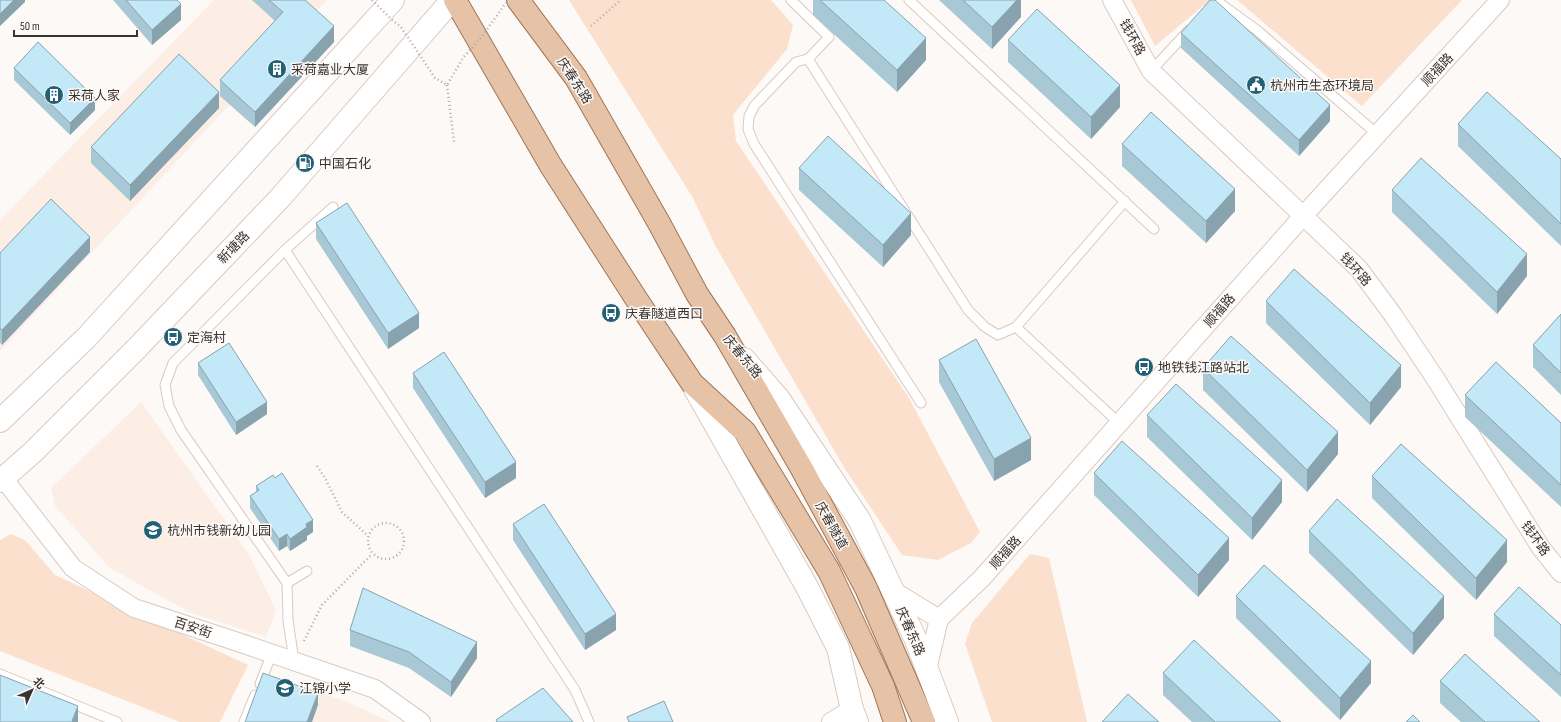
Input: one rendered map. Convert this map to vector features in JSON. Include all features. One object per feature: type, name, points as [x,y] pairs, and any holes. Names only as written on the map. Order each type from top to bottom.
[{"type":"main road","points":[[0,421],[87,337],[393,0]]},
{"type":"main road","name":"新塘路","points":[[1,480],[32,453],[138,347],[280,198],[452,0]]},
{"type":"main road","points":[[455,0],[551,166],[692,383],[807,587],[838,648],[855,716]]},
{"type":"main road","name":"庆春东路","points":[[518,0],[576,78],[698,294],[725,336],[779,399],[860,521],[916,640],[947,722]]},
{"type":"main road","name":"庆春隧道","points":[[725,336],[802,469],[866,588],[924,722]]},
{"type":"main road","name":"庆春隧道","points":[[692,383],[745,432],[829,572],[883,686],[895,722]]},
{"type":"street","name":"钱环路","points":[[1112,0],[1151,71],[1359,269],[1393,315],[1435,378],[1541,548],[1561,573]]},
{"type":"street","name":"顺福路","points":[[939,619],[982,578],[1303,216],[1500,0]]},
{"type":"street","name":"百安街","points":[[1,480],[73,568],[134,608],[272,653],[375,689],[421,722]]},
{"type":"street","points":[[892,590],[939,619],[927,670]]},
{"type":"street","points":[[831,722],[855,716]]},
{"type":"lane","points":[[791,0],[829,37],[808,59],[796,62],[755,105],[749,116],[748,129],[754,144],[921,403]]},
{"type":"lane","points":[[909,0],[1154,229]]},
{"type":"lane","points":[[1151,71],[1216,1],[1258,30],[1377,134]]},
{"type":"lane","points":[[808,59],[968,310],[985,327],[998,335],[1016,327],[1125,201]]},
{"type":"lane","points":[[294,661],[288,620],[288,583],[181,430],[169,406],[165,385],[173,363],[285,250],[333,206]]},
{"type":"lane","points":[[285,250],[575,690],[590,722]]},
{"type":"lane","points":[[1016,327],[1120,423]]},
{"type":"lane","points":[[288,583],[307,571]]},
{"type":"lane","points":[[244,722],[272,653]]},
{"type":"lane","points":[[0,674],[117,722]]},
{"type":"path","points":[[372,0],[401,27],[435,78],[447,85]]},
{"type":"path","points":[[454,142],[447,85],[464,58],[483,35],[508,0]]},
{"type":"path","points":[[591,26],[621,0]]},
{"type":"path","points":[[317,466],[325,478],[342,512],[368,536]]},
{"type":"path","points":[[382,523],[391,523],[400,528],[404,537],[404,547],[399,555],[390,560],[381,559],[372,554],[368,545],[368,536],[373,528],[382,523]]},
{"type":"path","points":[[294,661],[322,605],[372,554]]},
{"type":"shaded area","points":[[214,0],[327,0],[0,351],[0,220]]},
{"type":"shaded area","points":[[569,0],[771,0],[793,25],[787,49],[733,115],[736,141],[909,398],[980,532],[971,543],[938,560],[902,555],[845,469],[716,247],[693,198]]},
{"type":"shaded area","points":[[1131,0],[1210,0],[1155,46]]},
{"type":"shaded area","points":[[1237,0],[1462,0],[1362,106]]},
{"type":"shaded area","name":"杭州市钱新幼儿园","points":[[141,402],[248,553],[276,610],[266,637],[191,613],[110,568],[55,506],[51,488]]},
{"type":"shaded area","points":[[11,534],[25,540],[55,575],[248,665],[220,722],[180,722],[0,651],[0,540]]},
{"type":"shaded area","points":[[1030,554],[1049,558],[1087,722],[992,722],[965,644],[972,623]]},
{"type":"shaded area","name":"江锦小学","points":[[267,674],[348,702],[390,722],[252,722]]},
{"type":"building","points":[[0,0],[14,0],[0,14]]},
{"type":"building","points":[[126,0],[177,0],[181,4],[152,30]]},
{"type":"building","name":"采荷嘉业大厦","points":[[269,0],[305,0],[334,26],[255,112],[220,80],[283,12]]},
{"type":"building","points":[[820,0],[884,0],[926,38],[897,70]]},
{"type":"building","points":[[963,0],[1017,0],[992,27]]},
{"type":"building","name":"杭州市生态环境局","points":[[1210,0],[1215,0],[1330,105],[1299,140],[1181,33]]},
{"type":"building","points":[[1037,9],[1120,85],[1091,117],[1008,40]]},
{"type":"building","name":"采荷人家","points":[[38,42],[95,98],[70,123],[14,68]]},
{"type":"building","points":[[179,54],[219,92],[130,185],[91,147]]},
{"type":"building","points":[[1487,92],[1561,159],[1561,224],[1458,124]]},
{"type":"building","points":[[1151,112],[1235,189],[1206,221],[1122,144]]},
{"type":"building","points":[[828,136],[911,213],[883,245],[799,168]]},
{"type":"building","points":[[1421,158],[1527,254],[1497,292],[1392,190]]},
{"type":"building","points":[[51,199],[90,237],[2,330],[0,328],[0,253]]},
{"type":"building","points":[[347,203],[419,313],[388,333],[316,223]]},
{"type":"building","points":[[1294,269],[1401,365],[1370,403],[1266,301]]},
{"type":"building","points":[[1561,314],[1561,373],[1533,345]]},
{"type":"building","points":[[1231,336],[1338,432],[1307,470],[1203,368]]},
{"type":"building","points":[[976,339],[1031,438],[994,459],[939,360]]},
{"type":"building","points":[[229,343],[267,402],[236,422],[198,363]]},
{"type":"building","points":[[444,352],[516,462],[485,482],[413,373]]},
{"type":"building","points":[[1496,362],[1561,423],[1561,485],[1465,395]]},
{"type":"building","points":[[1176,384],[1282,480],[1252,518],[1147,415]]},
{"type":"building","points":[[1122,441],[1229,538],[1198,575],[1094,473]]},
{"type":"building","points":[[1401,444],[1507,540],[1476,578],[1372,476]]},
{"type":"building","points":[[282,473],[313,520],[306,524],[307,527],[290,539],[287,534],[279,539],[250,496],[259,490],[256,486],[273,475],[275,478]]},
{"type":"building","points":[[1337,499],[1444,596],[1413,633],[1309,531]]},
{"type":"building","points":[[544,504],[616,614],[585,634],[513,524]]},
{"type":"building","points":[[1264,565],[1371,661],[1340,698],[1236,596]]},
{"type":"building","points":[[1519,587],[1561,625],[1561,675],[1494,614]]},
{"type":"building","points":[[363,588],[477,642],[451,682],[409,652],[350,630]]},
{"type":"building","points":[[1194,640],[1281,722],[1215,722],[1163,673]]},
{"type":"building","points":[[1465,654],[1540,722],[1485,722],[1440,681]]},
{"type":"building","name":"江锦小学","points":[[263,673],[318,693],[307,722],[245,722]]},
{"type":"building","points":[[0,675],[78,706],[72,721],[73,722],[0,722]]},
{"type":"building","points":[[543,688],[573,722],[497,722],[496,720]]},
{"type":"building","points":[[1128,694],[1159,722],[1102,722]]},
{"type":"building","points":[[664,701],[673,722],[629,722],[627,717]]},
{"type":"building","points":[[1413,715],[1420,722],[1406,722]]},
{"type":"place","name":"采荷嘉业大厦","points":[[277,69]]},
{"type":"place","name":"杭州市生态环境局","points":[[1256,85]]},
{"type":"place","name":"采荷人家","points":[[54,95]]},
{"type":"place","name":"中国石化","points":[[305,163]]},
{"type":"place","name":"庆春隧道西口","points":[[611,313]]},
{"type":"place","name":"定海村","points":[[173,337]]},
{"type":"place","name":"地铁钱江路站北","points":[[1144,367]]},
{"type":"place","name":"杭州市钱新幼儿园","points":[[153,530]]},
{"type":"place","name":"江锦小学","points":[[285,688]]}]
